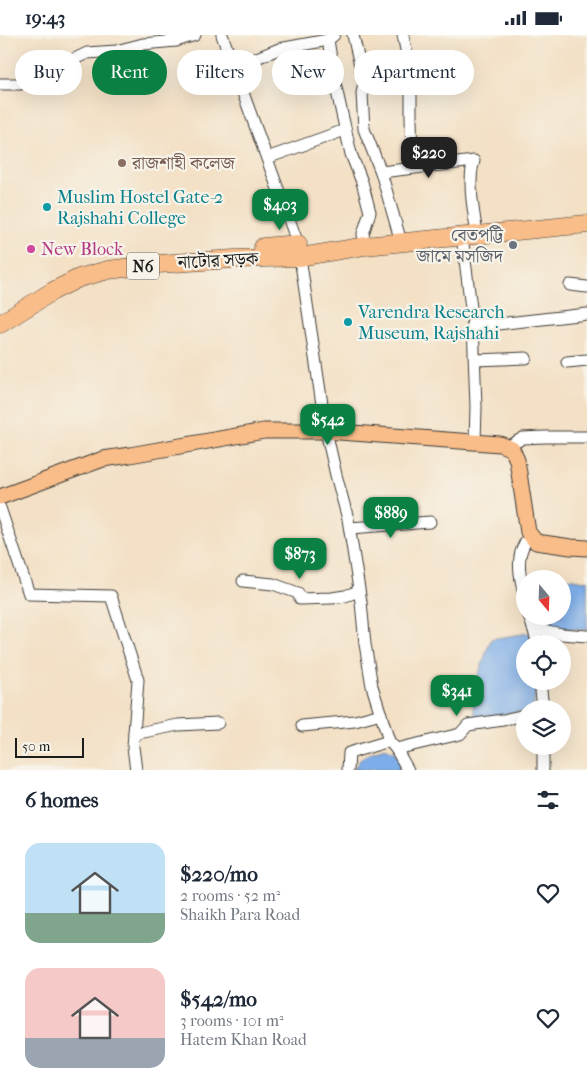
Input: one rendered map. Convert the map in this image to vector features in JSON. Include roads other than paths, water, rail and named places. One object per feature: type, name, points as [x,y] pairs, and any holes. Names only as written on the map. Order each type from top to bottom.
[{"type":"highway","name":"N6","points":[[299,250],[365,246],[587,224]]},
{"type":"highway","points":[[0,316],[56,280],[72,271],[89,265],[108,261],[299,250]]},
{"type":"highway","name":"নাটোর সড়ক","points":[[0,324],[53,291],[79,278],[108,270],[158,264],[234,259],[299,250]]},
{"type":"main road","points":[[0,497],[103,459],[264,431],[326,431],[500,444],[512,449],[517,460],[530,535],[536,542],[587,548]]},
{"type":"street","points":[[0,84],[20,84],[87,53],[116,51],[143,44],[176,41],[195,35]]},
{"type":"street","points":[[222,35],[228,50]]},
{"type":"street","points":[[353,35],[364,83],[362,93],[364,129],[381,172],[401,242]]},
{"type":"street","points":[[403,35],[411,75],[412,168]]},
{"type":"street","points":[[262,56],[279,49],[331,37],[332,64],[345,130],[370,212],[363,233],[365,246]]},
{"type":"street","points":[[244,95],[299,250],[326,431],[350,528],[372,686],[393,745],[408,770]]},
{"type":"street","points":[[267,158],[345,130]]},
{"type":"street","points":[[381,172],[474,161],[472,166],[469,235],[475,360],[476,442]]},
{"type":"street","points":[[570,285],[587,287]]},
{"type":"street","points":[[473,324],[498,325],[587,314]]},
{"type":"street","points":[[475,360],[526,358]]},
{"type":"street","points":[[567,362],[587,360]]},
{"type":"street","points":[[508,447],[523,438],[587,437]]},
{"type":"street","points":[[0,508],[29,594],[112,596],[138,680],[133,747],[136,770]]},
{"type":"street","points":[[350,528],[430,522]]},
{"type":"street","points":[[520,570],[519,558],[522,546],[530,535]]},
{"type":"street","points":[[243,581],[273,584],[298,593],[300,599],[332,598],[359,591]]},
{"type":"street","points":[[531,625],[536,635]]},
{"type":"street","points":[[532,628],[561,634],[587,636]]},
{"type":"street","points":[[302,725],[355,721],[381,714]]},
{"type":"street","points":[[348,770],[349,753],[460,734],[468,725],[516,717]]},
{"type":"street","points":[[134,734],[178,725],[218,723]]},
{"type":"street","points":[[543,755],[543,770]]},
{"type":"water","points":[[571,579],[587,580],[587,630],[540,625],[571,625]]},
{"type":"water","points":[[516,635],[516,690],[536,690],[534,700],[516,700],[516,712],[475,718],[472,693],[491,639]]},
{"type":"water","points":[[385,748],[394,752],[406,770],[354,770],[362,758]]},
{"type":"place","name":"রাজশাহী কলেজ","points":[[122,163]]},
{"type":"place","name":"Muslim Hostel Gate-2 Rajshahi College","points":[[47,207]]},
{"type":"place","name":"বেতপট্টি জামে মসজিদ","points":[[513,245]]},
{"type":"place","name":"New Block","points":[[31,249]]},
{"type":"place","name":"Varendra Research Museum, Rajshahi","points":[[348,322]]}]
